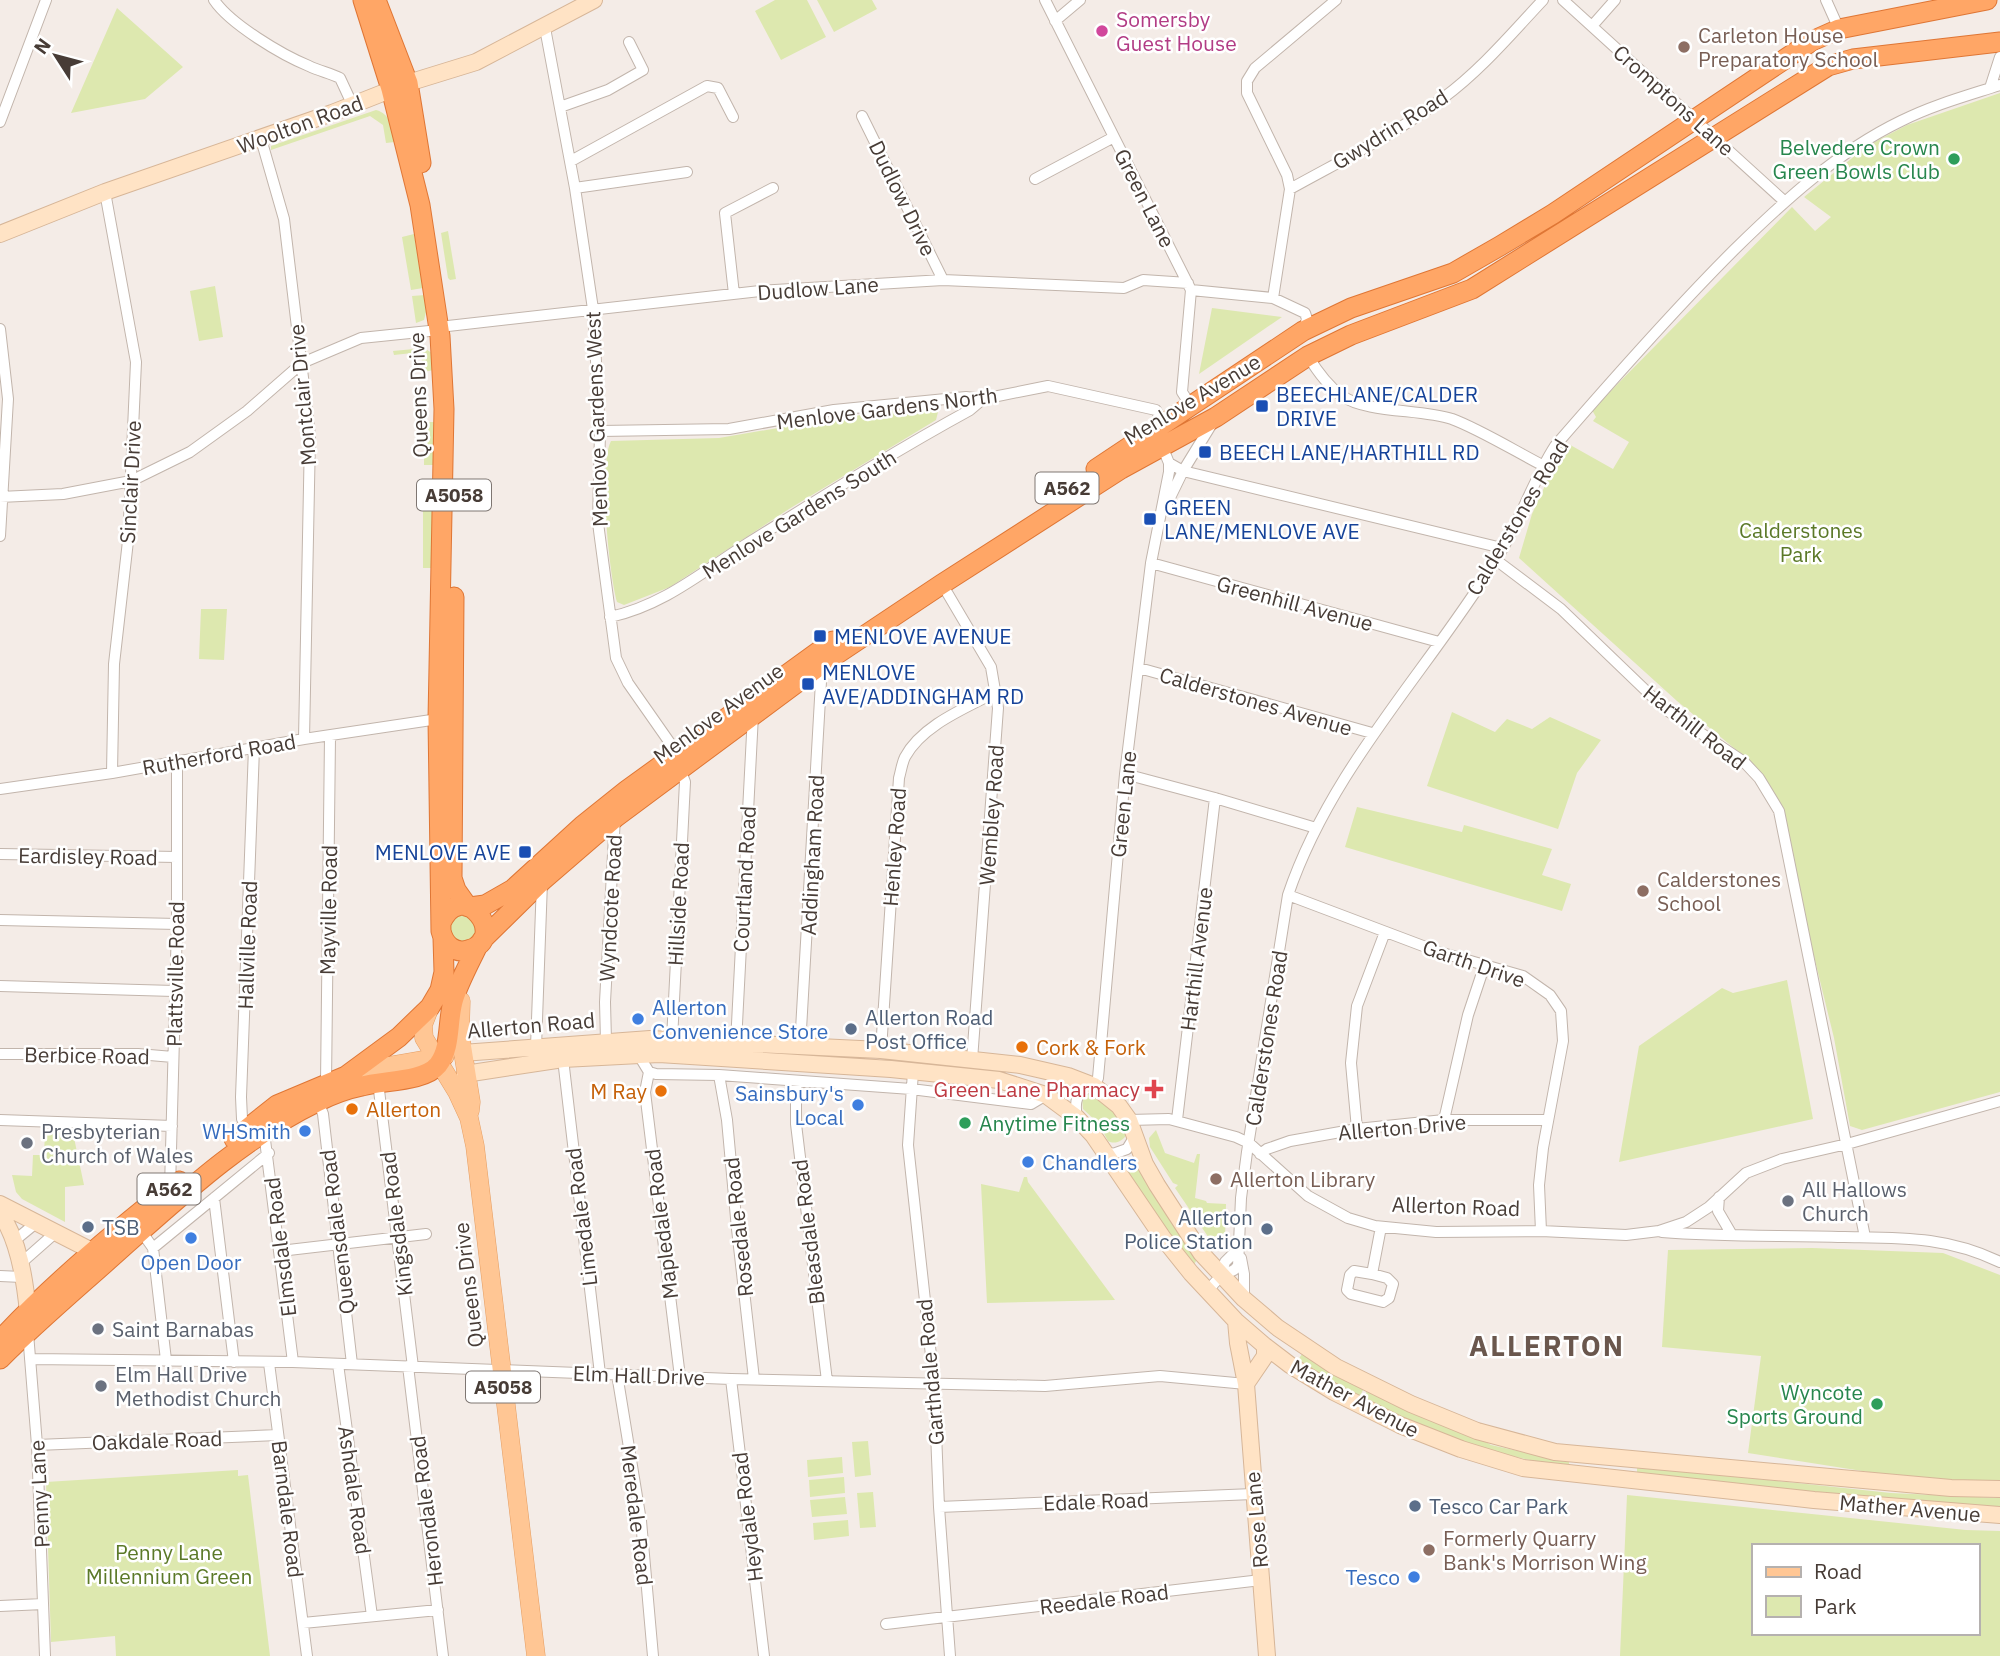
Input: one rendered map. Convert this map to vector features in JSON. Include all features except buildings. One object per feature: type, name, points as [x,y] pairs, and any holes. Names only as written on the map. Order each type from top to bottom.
[{"type":"highway","name":"Queens Drive","points":[[363,0],[400,86]]},
{"type":"highway","name":"Queens Drive","points":[[376,0],[400,86],[444,328],[455,417],[452,878],[456,890],[469,907]]},
{"type":"highway","name":"Menlove Avenue","points":[[480,943],[542,880],[678,761],[810,656],[1303,331],[1351,308],[1453,273],[1552,214],[1795,51],[1839,29],[1987,0]]},
{"type":"highway","name":"Menlove Avenue","points":[[469,907],[485,905],[513,889],[582,826],[678,761],[753,715],[822,664],[942,584],[1121,469],[1166,455],[1219,415],[1308,356],[1351,335],[1472,289],[1816,72],[1840,61],[2000,43]]},
{"type":"highway","name":"Queens Drive","points":[[442,930],[438,894],[438,719],[444,328]]},
{"type":"highway","points":[[1211,392],[1219,415]]},
{"type":"highway","points":[[1164,425],[1166,455]]},
{"type":"highway","name":"A562","points":[[345,1076],[388,1046],[430,1007],[440,990],[444,972],[444,917],[454,908],[469,907]]},
{"type":"highway","points":[[442,930],[446,944],[459,951],[466,951],[480,943],[484,921],[476,910],[469,907]]},
{"type":"highway","name":"A562","points":[[446,1064],[450,1012],[480,943]]},
{"type":"highway","name":"Allerton Road","points":[[35,1310],[66,1277],[141,1231],[255,1133],[283,1101],[322,1092],[346,1090],[446,1064]]},
{"type":"highway","name":"Allerton Road","points":[[322,1092],[345,1076]]},
{"type":"highway","name":"Allerton Road","points":[[35,1310],[99,1258],[170,1188],[255,1133]]},
{"type":"highway","name":"A562","points":[[0,1340],[35,1310]]},
{"type":"highway","name":"A562","points":[[0,1359],[35,1310]]},
{"type":"main road","name":"Woolton Road","points":[[0,234],[105,192],[353,106],[400,86],[476,62],[594,0]]},
{"type":"main road","name":"Queens Drive","points":[[430,1007],[422,1031],[446,1064],[457,1092],[470,1110],[536,1656]]},
{"type":"main road","name":"Allerton Road","points":[[345,1076],[446,1064],[536,1047],[606,1041],[672,1040],[881,1050],[1020,1065],[1068,1076]]},
{"type":"main road","name":"Allerton Road","points":[[446,1064],[488,1071],[554,1060],[638,1054],[891,1069],[999,1080],[1045,1096]]},
{"type":"main road","points":[[446,1064],[554,1060]]},
{"type":"main road","points":[[470,1110],[477,1081],[488,1071]]},
{"type":"main road","name":"Mather Avenue","points":[[1068,1076],[1094,1086],[1107,1095],[1129,1120],[1145,1164],[1157,1185],[1201,1253],[1244,1299],[1278,1328],[1336,1367],[1411,1404],[1477,1431],[1538,1448],[1937,1487],[2000,1489]]},
{"type":"main road","name":"Mather Avenue","points":[[1045,1096],[1077,1118],[1104,1151],[1163,1238],[1207,1292],[1236,1321],[1265,1346],[1334,1392],[1401,1425],[1461,1449],[1522,1468],[1814,1500],[2000,1515]]},
{"type":"main road","points":[[0,1204],[99,1258]]},
{"type":"main road","points":[[0,1213],[14,1241],[35,1310]]},
{"type":"main road","name":"Rose Lane","points":[[1236,1321],[1246,1384],[1267,1656]]},
{"type":"main road","points":[[1246,1384],[1265,1356],[1265,1346]]},
{"type":"main road","points":[[1611,1479],[1614,1457]]},
{"type":"street","points":[[0,122],[46,0]]},
{"type":"street","points":[[214,0],[220,9],[255,36],[291,58],[340,78],[353,106]]},
{"type":"street","name":"Green Lane","points":[[1045,0],[1189,286]]},
{"type":"street","points":[[1055,21],[1080,0]]},
{"type":"street","points":[[1273,298],[1290,189],[1287,175],[1247,93],[1247,81],[1255,68],[1336,0]]},
{"type":"street","name":"Gwydrin Road","points":[[1290,189],[1401,128],[1444,98],[1480,68],[1543,0]]},
{"type":"street","name":"Cromptons Lane","points":[[1563,0],[1784,201]]},
{"type":"street","points":[[1592,26],[1615,0]]},
{"type":"street","points":[[1826,0],[1839,29]]},
{"type":"street","name":"Menlove Gardens West","points":[[545,28],[571,161],[593,309],[600,432],[598,523],[616,658],[678,761]]},
{"type":"street","points":[[560,107],[608,90],[643,70],[629,42]]},
{"type":"street","name":"Calderstones Road","points":[[1249,1143],[1288,895],[1297,867],[1335,793],[1373,733],[1496,560],[1542,465],[1555,446],[1662,324],[1784,201],[1867,139],[1900,121],[1944,102],[1995,86],[2000,57]]},
{"type":"street","points":[[0,85],[12,89]]},
{"type":"street","points":[[571,161],[707,86],[718,88],[733,117]]},
{"type":"street","name":"Dudlow Drive","points":[[862,116],[943,280]]},
{"type":"street","points":[[1035,179],[1114,138]]},
{"type":"street","name":"Montclair Drive","points":[[261,139],[284,219],[310,436],[303,739]]},
{"type":"street","points":[[575,188],[687,172]]},
{"type":"street","points":[[734,294],[725,213],[773,188]]},
{"type":"street","name":"Sinclair Drive","points":[[105,192],[136,362],[128,541],[114,664],[112,773]]},
{"type":"street","name":"Dudlow Lane","points":[[1,497],[63,494],[131,481],[190,452],[247,411],[302,363],[360,338],[734,294],[943,280],[1124,288],[1143,280],[1189,286],[1273,298],[1305,313],[1307,319],[1303,331]]},
{"type":"street","points":[[1189,286],[1182,392],[1191,406]]},
{"type":"street","points":[[0,329],[8,399],[0,536]]},
{"type":"street","points":[[1308,356],[1320,376],[1343,397],[1364,406],[1401,409],[1452,419],[1542,465]]},
{"type":"street","name":"Menlove Gardens North","points":[[600,432],[729,429],[834,410],[966,397],[983,399],[1048,386],[1156,411],[1164,425]]},
{"type":"street","name":"Menlove Gardens South","points":[[610,617],[625,614],[675,592],[797,513],[970,410],[983,399]]},
{"type":"street","name":"Green Lane","points":[[1158,523],[1183,471],[1219,415]]},
{"type":"street","points":[[1166,455],[1183,471],[1502,548]]},
{"type":"street","name":"Green Lane","points":[[1094,1086],[1098,1078],[1102,1046],[1125,775],[1166,455]]},
{"type":"street","name":"Harthill Road","points":[[1496,560],[1561,609],[1665,709],[1744,762],[1759,778],[1779,811],[1865,1237]]},
{"type":"street","name":"Greenhill Avenue","points":[[1151,564],[1439,642]]},
{"type":"street","name":"Wembley Road","points":[[942,584],[991,667],[998,708],[972,1060]]},
{"type":"street","name":"Addingham Road","points":[[800,1047],[822,664]]},
{"type":"street","name":"Calderstones Avenue","points":[[1139,668],[1373,733]]},
{"type":"street","name":"Henley Road","points":[[881,1050],[899,778],[905,757],[918,740],[935,727],[996,692]]},
{"type":"street","name":"Courtland Road","points":[[736,1043],[753,715]]},
{"type":"street","name":"Rutherford Road","points":[[0,789],[438,719]]},
{"type":"street","name":"Mayville Road","points":[[322,1092],[330,737]]},
{"type":"street","name":"Hallville Road","points":[[254,748],[241,1097],[242,1119],[255,1133]]},
{"type":"street","name":"Plattsville Road","points":[[170,1188],[177,924],[177,760]]},
{"type":"street","name":"Hillside Road","points":[[672,1040],[685,782],[678,761]]},
{"type":"street","points":[[1125,775],[1214,797],[1316,828]]},
{"type":"street","name":"Harthill Avenue","points":[[1177,1120],[1214,797]]},
{"type":"street","name":"Wyndcote Road","points":[[606,1041],[604,1002],[615,817]]},
{"type":"street","name":"Eardisley Road","points":[[0,854],[177,857]]},
{"type":"street","points":[[536,1047],[542,880]]},
{"type":"street","name":"Garth Drive","points":[[1288,895],[1440,952],[1523,976],[1550,995],[1561,1011],[1563,1041],[1539,1185],[1541,1231]]},
{"type":"street","points":[[0,920],[177,924]]},
{"type":"street","points":[[1357,1129],[1351,1063],[1357,1006],[1385,932]]},
{"type":"street","points":[[1444,1120],[1468,1015],[1485,964]]},
{"type":"street","points":[[0,986],[174,991]]},
{"type":"street","name":"Berbice Road","points":[[0,1054],[138,1054],[173,1057]]},
{"type":"street","points":[[638,1054],[649,1072],[911,1089],[1031,1104],[1045,1096]]},
{"type":"street","name":"Limedale Road","points":[[554,1060],[600,1374]]},
{"type":"street","name":"Mapledale Road","points":[[649,1072],[645,1092],[680,1377]]},
{"type":"street","name":"Garthdale Road","points":[[914,1072],[908,1145],[934,1383],[939,1507],[950,1656]]},
{"type":"street","name":"Rosedale Road","points":[[719,1075],[727,1121],[754,1379]]},
{"type":"street","name":"Kingsdale Road","points":[[378,1082],[411,1366]]},
{"type":"street","name":"Bleasdale Road","points":[[796,1083],[796,1124],[827,1381]]},
{"type":"street","points":[[1077,1118],[1077,1096],[1084,1088],[1094,1086]]},
{"type":"street","name":"Queensdale Road","points":[[322,1092],[352,1364]]},
{"type":"street","name":"Allerton Road","points":[[1129,1120],[1177,1120],[1236,1137],[1249,1143],[1308,1196],[1348,1218],[1381,1227],[1436,1233],[1541,1231],[1626,1235],[1659,1231],[1686,1222],[1746,1173],[1782,1159],[1847,1144],[2000,1101]]},
{"type":"street","points":[[0,1120],[173,1126]]},
{"type":"street","name":"Allerton Drive","points":[[1260,1153],[1290,1141],[1357,1129],[1444,1120],[1548,1120]]},
{"type":"street","name":"Elmsdale Road","points":[[255,1133],[269,1153],[293,1362]]},
{"type":"street","points":[[1104,1151],[1113,1154],[1127,1149],[1135,1136]]},
{"type":"street","points":[[1244,1299],[1244,1274],[1239,1248],[1241,1198],[1249,1143]]},
{"type":"street","points":[[153,1248],[269,1153]]},
{"type":"street","points":[[1719,1197],[1718,1211],[1732,1235]]},
{"type":"street","points":[[214,1198],[234,1362]]},
{"type":"street","points":[[14,1241],[36,1223]]},
{"type":"street","points":[[1372,1274],[1381,1227]]},
{"type":"street","points":[[141,1231],[153,1248],[166,1360]]},
{"type":"street","points":[[1659,1231],[1732,1235],[1905,1237],[1947,1242],[2000,1262]]},
{"type":"street","points":[[0,1276],[21,1270],[54,1234]]},
{"type":"street","points":[[280,1251],[426,1234]]},
{"type":"street","points":[[1207,1292],[1222,1276],[1225,1262],[1239,1248]]},
{"type":"street","name":"Penny Lane","points":[[35,1310],[30,1359],[37,1444],[45,1656]]},
{"type":"street","points":[[1265,1346],[1278,1328]]},
{"type":"street","name":"Elm Hall Drive","points":[[30,1359],[293,1362],[731,1379],[1045,1386],[1160,1376],[1246,1384]]},
{"type":"street","name":"Barndale Road","points":[[269,1363],[307,1656]]},
{"type":"street","name":"Ashdale Road","points":[[338,1364],[372,1616]]},
{"type":"street","name":"Herondale Road","points":[[411,1366],[443,1656]]},
{"type":"street","name":"Meredale Road","points":[[617,1374],[641,1521],[653,1656]]},
{"type":"street","name":"Heydale Road","points":[[731,1379],[764,1656]]},
{"type":"street","name":"Oakdale Road","points":[[37,1444],[278,1435]]},
{"type":"street","name":"Edale Road","points":[[939,1507],[1253,1494]]},
{"type":"street","name":"Reedale Road","points":[[886,1623],[1261,1580]]},
{"type":"street","points":[[0,1606],[43,1604]]},
{"type":"street","points":[[303,1623],[438,1610]]},
{"type":"green space","points":[[775,0],[807,0],[826,37],[781,60],[755,11]]},
{"type":"green space","points":[[817,0],[872,0],[877,9],[834,32]]},
{"type":"green space","points":[[117,8],[183,67],[145,99],[71,113]]},
{"type":"green space","name":"Calderstones Park","points":[[2000,93],[2000,1092],[1862,1130],[1850,1126],[1834,1038],[1809,936],[1784,811],[1746,758],[1677,701],[1519,558],[1532,514],[1565,442],[1613,469],[1629,442],[1593,421],[1596,417],[1592,410],[1792,207],[1815,231],[1831,217],[1804,197],[1867,146],[1907,125]]},
{"type":"green space","points":[[376,110],[388,118],[395,142],[386,143],[383,125],[370,116],[271,150],[271,146]]},
{"type":"green space","points":[[448,231],[456,279],[450,280],[441,233]]},
{"type":"green space","points":[[414,234],[423,288],[411,290],[402,237]]},
{"type":"green space","points":[[215,286],[223,337],[199,341],[190,291]]},
{"type":"green space","points":[[425,295],[424,320],[416,323],[412,296]]},
{"type":"green space","points":[[1212,308],[1282,317],[1199,374]]},
{"type":"green space","points":[[424,348],[432,353],[434,370],[423,372],[421,352],[394,355],[393,351]]},
{"type":"green space","points":[[930,406],[938,412],[936,420],[789,509],[670,587],[624,605],[617,602],[608,545],[605,495],[607,454],[611,441],[719,438]]},
{"type":"green space","points":[[424,422],[436,422],[436,465],[424,465]]},
{"type":"green space","points":[[423,510],[435,510],[434,568],[423,568]]},
{"type":"green space","points":[[201,609],[227,609],[224,660],[199,659]]},
{"type":"green space","points":[[1452,712],[1495,732],[1507,719],[1532,729],[1550,717],[1601,740],[1577,773],[1558,829],[1427,786]]},
{"type":"green space","points":[[1357,807],[1462,832],[1464,825],[1552,849],[1542,875],[1571,884],[1562,911],[1345,847]]},
{"type":"green space","points":[[471,913],[479,938],[455,944],[447,925],[454,915]]},
{"type":"green space","points":[[1787,980],[1813,1119],[1619,1162],[1639,1046],[1722,988],[1733,993]]},
{"type":"green space","points":[[1092,1093],[1109,1106],[1122,1122],[1127,1134],[1121,1140],[1113,1143],[1108,1141],[1099,1124],[1083,1109],[1082,1099]]},
{"type":"green space","points":[[1156,1130],[1165,1153],[1194,1163],[1197,1154],[1200,1154],[1195,1198],[1207,1203],[1226,1204],[1225,1240],[1211,1241],[1175,1188],[1178,1185],[1173,1183],[1150,1147],[1149,1138]]},
{"type":"green space","points":[[45,1132],[73,1133],[84,1185],[65,1187],[65,1222],[22,1199],[16,1192],[12,1175],[32,1176],[33,1155],[44,1155]]},
{"type":"green space","points":[[1139,1164],[1198,1257],[1193,1267],[1126,1172]]},
{"type":"green space","points":[[1024,1177],[1027,1177],[1115,1300],[987,1303],[981,1184],[1019,1192]]},
{"type":"green space","name":"Wyncote Sports Ground","points":[[1812,1248],[1943,1253],[2000,1275],[2000,1483],[1913,1479],[1748,1453],[1761,1356],[1662,1347],[1668,1250]]},
{"type":"green space","points":[[1304,1351],[1365,1386],[1359,1398],[1298,1360]]},
{"type":"green space","points":[[1368,1389],[1469,1432],[1491,1445],[1569,1462],[1569,1466],[1515,1457],[1437,1433],[1362,1400]]},
{"type":"green space","points":[[868,1441],[871,1475],[855,1477],[852,1442]]},
{"type":"green space","points":[[842,1457],[843,1473],[808,1477],[807,1460]]},
{"type":"green space","points":[[1637,1466],[1891,1493],[2000,1498],[2000,1511],[1964,1510],[1637,1473]]},
{"type":"green space","name":"Penny Lane Millennium Green","points":[[238,1470],[238,1476],[248,1475],[270,1656],[116,1656],[115,1636],[51,1642],[46,1482]]},
{"type":"green space","points":[[844,1477],[845,1493],[810,1497],[809,1480]]},
{"type":"green space","points":[[873,1492],[876,1527],[860,1528],[857,1493]]},
{"type":"green space","points":[[1627,1495],[1966,1530],[2000,1531],[2000,1656],[1620,1656]]},
{"type":"green space","points":[[845,1497],[847,1514],[812,1517],[810,1500]]},
{"type":"green space","points":[[848,1520],[849,1536],[814,1540],[813,1523]]},
{"type":"place","name":"Somersby Guest House","points":[[1102,31]]},
{"type":"place","name":"Carleton House Preparatory School","points":[[1684,47]]},
{"type":"place","name":"Belvedere Crown Green Bowls Club","points":[[1954,159]]},
{"type":"place","name":"BEECHLANE/CALDER DRIVE","points":[[1262,406]]},
{"type":"place","name":"BEECH LANE/HARTHILL RD","points":[[1205,452]]},
{"type":"place","name":"GREEN LANE/MENLOVE AVE","points":[[1150,519]]},
{"type":"place","name":"MENLOVE AVENUE","points":[[820,636]]},
{"type":"place","name":"MENLOVE AVE/ADDINGHAM RD","points":[[808,684]]},
{"type":"place","name":"MENLOVE AVE","points":[[525,852]]},
{"type":"place","name":"Calderstones School","points":[[1643,891]]},
{"type":"place","name":"Allerton Convenience Store","points":[[638,1019]]},
{"type":"place","name":"Allerton Road Post Office","points":[[851,1029]]},
{"type":"place","name":"Cork & Fork","points":[[1022,1047]]},
{"type":"place","name":"Green Lane Pharmacy","points":[[1154,1089]]},
{"type":"place","name":"M Ray","points":[[661,1091]]},
{"type":"place","name":"Sainsbury's Local","points":[[858,1105]]},
{"type":"place","name":"Allerton","points":[[352,1109]]},
{"type":"place","name":"Anytime Fitness","points":[[965,1123]]},
{"type":"place","name":"WHSmith","points":[[305,1131]]},
{"type":"place","name":"Presbyterian Church of Wales","points":[[27,1143]]},
{"type":"place","name":"Chandlers","points":[[1028,1162]]},
{"type":"place","name":"Allerton Library","points":[[1216,1179]]},
{"type":"place","name":"All Hallows Church","points":[[1788,1201]]},
{"type":"place","name":"TSB","points":[[88,1227]]},
{"type":"place","name":"Allerton Police Station","points":[[1267,1229]]},
{"type":"place","name":"Open Door","points":[[191,1238]]},
{"type":"place","name":"Saint Barnabas","points":[[98,1329]]},
{"type":"place","name":"Elm Hall Drive Methodist Church","points":[[101,1386]]},
{"type":"place","name":"Wyncote Sports Ground","points":[[1877,1404]]},
{"type":"place","name":"Tesco Car Park","points":[[1415,1506]]},
{"type":"place","name":"Formerly Quarry Bank's Morrison Wing","points":[[1429,1550]]},
{"type":"place","name":"Tesco","points":[[1414,1577]]},
{"type":"district","name":"ALLERTON","points":[[1547,1345]]}]
